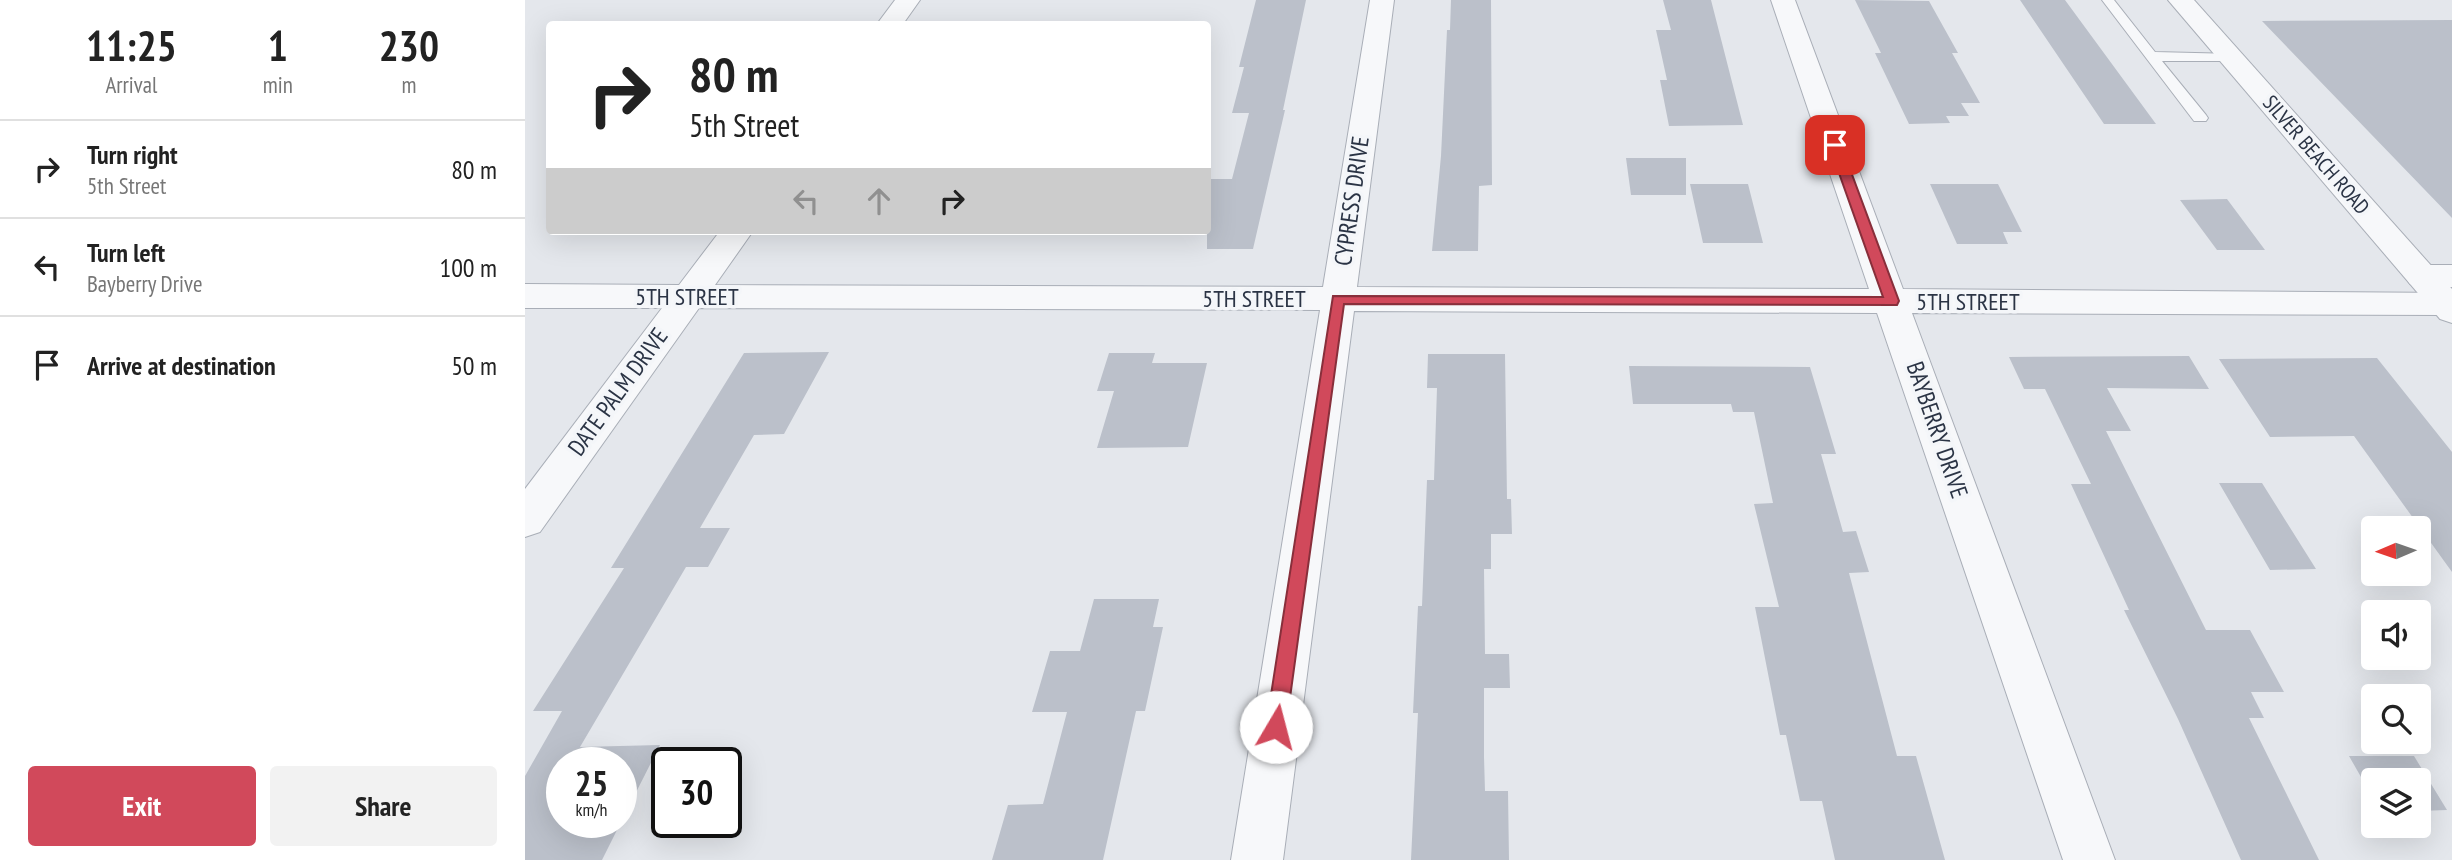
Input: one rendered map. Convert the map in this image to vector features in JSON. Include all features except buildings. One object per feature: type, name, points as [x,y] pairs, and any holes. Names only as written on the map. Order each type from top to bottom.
[{"type":"street","points":[[892,21],[908,0]]},
{"type":"street","name":"CYPRESS DRIVE","points":[[1257,860],[1382,0]]},
{"type":"street","name":"BAYBERRY DRIVE","points":[[1783,0],[2089,860]]},
{"type":"street","name":"SILVER BEACH ROAD","points":[[2180,0],[2443,292]]},
{"type":"street","name":"DATE PALM DRIVE","points":[[525,520],[734,235]]},
{"type":"street","name":"5TH STREET","points":[[525,296],[1892,301],[2443,292]]},
{"type":"lane","points":[[2108,1],[2200,118]]},
{"type":"lane","points":[[2151,56],[2230,57]]},
{"type":"route","points":[[1276,727],[1338,299],[1892,301],[1835,145]]}]
